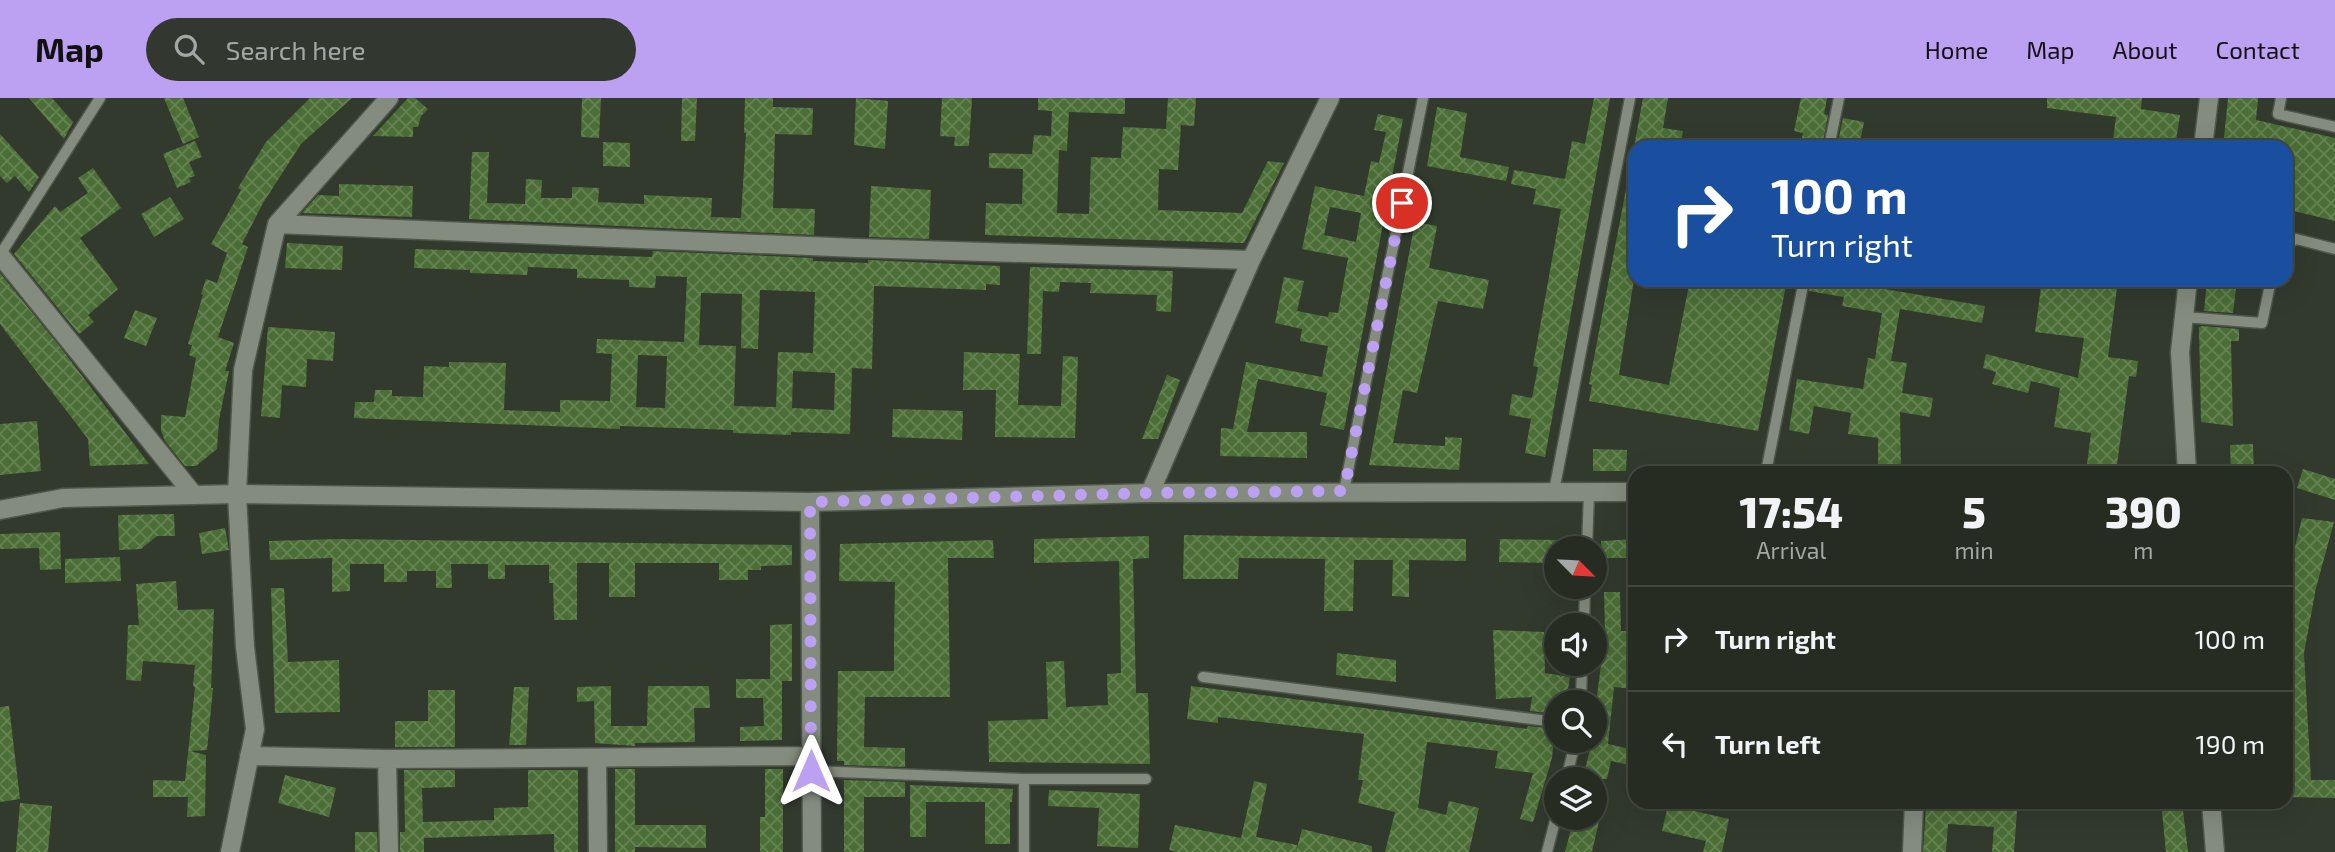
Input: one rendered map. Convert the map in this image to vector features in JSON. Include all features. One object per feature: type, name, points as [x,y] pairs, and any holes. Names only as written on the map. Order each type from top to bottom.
[{"type":"street","points":[[230,852],[255,729],[245,647],[237,494],[243,370],[277,224],[388,98]]},
{"type":"street","points":[[1150,493],[1251,260],[1330,98]]},
{"type":"street","points":[[2204,140],[2208,98]]},
{"type":"street","points":[[277,224],[871,249],[1251,260]]},
{"type":"street","points":[[0,255],[194,495]]},
{"type":"street","points":[[2187,287],[2180,352],[2187,466]]},
{"type":"street","points":[[0,510],[63,498],[237,494],[810,502],[1150,493],[1628,492]]},
{"type":"street","points":[[810,502],[812,852]]},
{"type":"street","points":[[249,756],[387,759],[597,758],[811,764]]},
{"type":"street","points":[[597,758],[598,852]]},
{"type":"street","points":[[387,759],[389,852]]},
{"type":"street","points":[[1912,852],[1914,809]]},
{"type":"street","points":[[2212,809],[2215,852]]},
{"type":"lane","points":[[0,255],[100,98]]},
{"type":"lane","points":[[1344,491],[1423,98]]},
{"type":"lane","points":[[1554,491],[1630,98]]},
{"type":"lane","points":[[1830,140],[1839,98]]},
{"type":"lane","points":[[2281,98],[2278,114],[2335,127]]},
{"type":"lane","points":[[2293,241],[2296,239],[2335,248]]},
{"type":"lane","points":[[1767,466],[1803,287]]},
{"type":"lane","points":[[2184,317],[2262,323],[2270,287]]},
{"type":"lane","points":[[1587,536],[1589,493]]},
{"type":"lane","points":[[1203,677],[1544,720]]},
{"type":"lane","points":[[811,764],[1024,779],[1146,779]]},
{"type":"lane","points":[[1024,779],[1024,852]]},
{"type":"lane","points":[[1546,852],[1552,830]]},
{"type":"building","points":[[29,98],[52,98],[73,122],[64,139]]},
{"type":"building","points":[[164,98],[183,98],[199,137],[183,144]]},
{"type":"building","points":[[310,98],[352,98],[301,144],[263,203],[242,244],[248,247],[218,337],[234,343],[225,371],[229,371],[219,420],[217,449],[196,466],[185,466],[165,441],[161,431],[161,415],[185,417],[196,358],[189,355],[192,345],[188,344],[206,279],[217,283],[227,253],[211,244],[241,190],[238,188],[266,142]]},
{"type":"building","points":[[408,98],[415,98],[428,109],[421,116],[418,127],[413,127],[413,137],[373,136]]},
{"type":"building","points":[[582,98],[601,98],[599,138],[581,137]]},
{"type":"building","points":[[682,98],[697,98],[695,141],[681,141]]},
{"type":"building","points":[[745,98],[773,98],[773,107],[813,108],[812,135],[775,134],[773,208],[815,209],[814,235],[469,219],[472,152],[489,152],[487,203],[525,204],[526,179],[542,180],[541,198],[572,198],[572,187],[599,188],[598,202],[644,204],[644,195],[712,198],[711,217],[741,218],[746,133]]},
{"type":"building","points":[[856,98],[888,101],[885,149],[854,145]]},
{"type":"building","points":[[942,98],[972,98],[969,146],[954,146],[955,137],[940,136]]},
{"type":"building","points":[[1038,98],[1125,98],[1125,114],[1069,112],[1067,151],[1059,150],[1057,213],[1089,214],[1091,157],[1121,158],[1123,127],[1166,129],[1168,98],[1196,98],[1194,126],[1181,125],[1178,170],[1159,169],[1158,210],[1242,213],[1268,161],[1284,163],[1244,243],[985,235],[986,203],[1022,204],[1023,169],[989,168],[989,153],[1032,154],[1034,135],[1051,136],[1052,111],[1038,110]]},
{"type":"building","points":[[1594,98],[1610,98],[1545,457],[1525,453],[1531,419],[1509,415],[1512,394],[1532,398],[1538,367],[1533,366],[1561,209],[1533,204],[1536,189],[1511,184],[1514,170],[1565,179],[1572,141],[1585,144]]},
{"type":"building","points":[[1643,98],[1668,98],[1663,128],[1683,131],[1681,140],[1635,140]]},
{"type":"building","points":[[1801,98],[1827,98],[1824,114],[1828,115],[1823,140],[1802,140],[1803,133],[1794,131]]},
{"type":"building","points":[[2047,98],[2142,98],[2141,109],[2180,115],[2176,140],[2113,140],[2116,117],[2047,108]]},
{"type":"building","points":[[2228,98],[2258,98],[2256,120],[2335,138],[2335,221],[2293,211],[2293,140],[2224,140]]},
{"type":"building","points":[[1437,107],[1467,113],[1460,157],[1509,167],[1506,181],[1427,166]]},
{"type":"building","points":[[1378,114],[1403,119],[1344,430],[1320,425],[1327,393],[1258,379],[1247,432],[1307,432],[1307,458],[1220,456],[1221,428],[1233,429],[1246,362],[1322,377],[1328,346],[1300,341],[1302,329],[1275,323],[1284,277],[1304,281],[1297,311],[1328,317],[1329,312],[1338,313],[1348,258],[1302,249],[1315,186],[1364,196],[1371,161],[1379,163],[1386,132],[1374,130]],"holes":[[[1330,207],[1361,213],[1356,242],[1324,235]]]},
{"type":"building","points":[[1843,118],[1864,122],[1860,140],[1838,140]]},
{"type":"building","points":[[0,134],[39,177],[29,192],[15,176],[7,183],[0,176]]},
{"type":"building","points":[[195,141],[202,157],[189,162],[195,176],[189,178],[191,182],[177,188],[163,154]]},
{"type":"building","points":[[603,142],[630,143],[630,167],[603,166]]},
{"type":"building","points":[[93,168],[121,208],[80,238],[118,289],[88,315],[94,322],[79,334],[14,254],[55,206],[60,212],[88,193],[78,178]]},
{"type":"building","points":[[339,184],[413,186],[412,217],[302,213],[318,195],[339,196]]},
{"type":"building","points":[[1627,184],[1628,287],[1633,287],[1619,375],[1669,385],[1689,287],[1786,287],[1758,431],[1589,401],[1592,385],[1589,384]]},
{"type":"building","points":[[871,186],[931,190],[929,239],[869,237]]},
{"type":"building","points":[[170,197],[184,219],[154,237],[141,214]]},
{"type":"building","points":[[1415,222],[1437,226],[1429,268],[1489,280],[1483,309],[1438,301],[1417,393],[1403,390],[1393,443],[1445,446],[1445,437],[1462,438],[1459,470],[1369,465]]},
{"type":"building","points":[[287,243],[343,246],[342,270],[285,268]]},
{"type":"building","points":[[415,249],[652,257],[653,251],[813,258],[813,261],[868,263],[868,260],[1000,266],[1000,285],[986,284],[986,290],[874,286],[872,369],[852,368],[850,434],[791,432],[791,435],[733,433],[733,430],[620,426],[620,429],[354,418],[355,402],[374,402],[375,390],[392,390],[392,396],[423,397],[424,366],[449,367],[449,362],[506,363],[504,410],[560,412],[560,400],[610,401],[612,354],[596,353],[597,339],[684,342],[687,277],[656,276],[655,288],[629,287],[629,280],[577,278],[577,269],[528,267],[527,275],[414,268]],"holes":[[[760,290],[815,292],[813,353],[778,352],[776,407],[734,406],[736,346],[699,345],[701,293],[742,294],[741,348],[758,349]],[[638,355],[667,356],[665,408],[636,407]],[[793,371],[835,373],[834,410],[792,408]]]},
{"type":"building","points":[[1030,267],[1173,271],[1171,312],[1156,311],[1157,295],[1090,293],[1091,283],[1060,282],[1059,292],[1043,291],[1041,354],[1027,354]]},
{"type":"building","points":[[0,273],[149,464],[90,466],[88,439],[0,324]]},
{"type":"building","points":[[1810,287],[1872,287],[1985,306],[1982,323],[1900,309],[1891,361],[1907,363],[1902,393],[1933,398],[1930,417],[1900,412],[1901,466],[1878,466],[1878,438],[1848,434],[1851,413],[1814,406],[1809,434],[1789,430],[1797,379],[1863,389],[1868,358],[1875,359],[1882,313],[1842,306],[1844,297],[1809,291]]},
{"type":"building","points":[[2041,287],[2117,287],[2108,357],[2138,361],[2136,377],[2129,376],[2117,466],[2087,466],[2091,433],[2054,427],[2060,388],[2031,381],[2028,393],[1992,384],[1996,372],[1983,368],[1986,354],[2078,378],[2084,338],[2035,332]]},
{"type":"building","points":[[2206,287],[2236,287],[2233,313],[2204,311]]},
{"type":"building","points":[[135,310],[157,318],[146,346],[124,338]]},
{"type":"building","points":[[268,327],[335,332],[333,361],[307,359],[306,387],[282,385],[280,418],[261,416]]},
{"type":"building","points":[[2199,327],[2239,329],[2239,341],[2231,341],[2233,426],[2201,422]]},
{"type":"building","points":[[964,352],[1020,354],[1018,405],[1061,406],[1063,356],[1078,357],[1075,438],[995,437],[996,390],[963,390]]},
{"type":"building","points":[[1167,375],[1180,380],[1158,439],[1142,439]]},
{"type":"building","points":[[893,409],[963,411],[962,440],[892,437]]},
{"type":"building","points":[[37,421],[41,471],[0,475],[0,424]]},
{"type":"building","points":[[2253,444],[2254,466],[2231,466],[2230,445]]},
{"type":"building","points":[[1593,449],[1627,450],[1626,471],[1593,471]]},
{"type":"building","points":[[2303,469],[2335,479],[2335,500],[2297,488]]},
{"type":"building","points":[[174,514],[175,536],[157,536],[141,549],[119,550],[118,515]]},
{"type":"building","points":[[2302,518],[2334,522],[2316,588],[2304,653],[2311,780],[2335,780],[2335,798],[2293,797],[2293,555]]},
{"type":"building","points":[[225,528],[229,550],[202,554],[199,533]]},
{"type":"building","points":[[60,532],[61,569],[40,570],[39,548],[0,549],[0,534]]},
{"type":"building","points":[[1184,535],[1466,539],[1466,561],[1409,560],[1409,597],[1392,596],[1393,560],[1354,560],[1353,611],[1324,611],[1325,559],[1239,558],[1238,579],[1183,579]]},
{"type":"building","points":[[1149,536],[1149,558],[1133,559],[1136,693],[1148,693],[1150,764],[989,762],[988,721],[1048,719],[1046,662],[1064,661],[1066,707],[1108,705],[1107,674],[1121,673],[1119,561],[1034,563],[1034,539]]},
{"type":"building","points":[[338,539],[792,545],[792,565],[761,566],[761,570],[748,570],[748,580],[719,580],[719,563],[635,563],[635,597],[609,597],[609,563],[577,563],[577,620],[554,620],[553,583],[549,583],[549,565],[505,565],[505,579],[488,579],[488,564],[451,564],[452,588],[436,588],[436,571],[407,571],[407,582],[384,582],[384,564],[350,564],[350,591],[332,592],[332,558],[270,560],[269,541]]},
{"type":"building","points":[[1500,539],[1544,540],[1544,563],[1499,562]]},
{"type":"building","points":[[1628,539],[1628,558],[1607,558],[1607,541]]},
{"type":"building","points":[[993,540],[994,558],[948,558],[950,697],[865,697],[864,747],[905,748],[905,767],[844,765],[844,761],[837,761],[838,671],[894,671],[895,582],[839,581],[840,544]]},
{"type":"building","points":[[120,557],[121,581],[65,583],[65,559]]},
{"type":"building","points":[[176,581],[178,610],[214,609],[213,688],[207,750],[190,751],[206,755],[205,816],[187,817],[188,797],[153,797],[153,780],[185,781],[195,665],[143,661],[141,681],[126,680],[128,625],[139,625],[136,584]]},
{"type":"building","points":[[271,588],[284,588],[288,662],[339,660],[340,712],[275,713]]},
{"type":"building","points":[[1607,592],[1620,592],[1621,631],[1628,631],[1628,688],[1614,687],[1608,744],[1628,749],[1628,765],[1611,761],[1607,779],[1607,767],[1586,767],[1589,753],[1607,753],[1607,690],[1598,690],[1600,676],[1607,676],[1607,613],[1604,613],[1604,599],[1607,599]]},
{"type":"building","points":[[792,624],[792,681],[782,681],[782,740],[740,741],[740,727],[764,726],[763,698],[736,698],[736,679],[770,679],[770,625]]},
{"type":"building","points":[[1493,630],[1544,632],[1544,676],[1570,677],[1568,690],[1544,690],[1544,713],[1530,711],[1532,697],[1496,699]]},
{"type":"building","points":[[1337,653],[1396,660],[1396,682],[1336,675]]},
{"type":"building","points":[[611,686],[611,726],[647,726],[648,686],[709,686],[710,708],[694,708],[695,742],[635,743],[635,746],[595,743],[594,701],[577,702],[577,687]]},
{"type":"building","points":[[1191,686],[1527,729],[1528,726],[1544,728],[1544,753],[1553,753],[1549,767],[1544,767],[1544,785],[1533,822],[1520,819],[1533,773],[1495,768],[1498,751],[1427,742],[1418,808],[1446,815],[1449,801],[1479,808],[1469,852],[1385,852],[1395,812],[1358,803],[1363,780],[1358,780],[1364,734],[1218,717],[1218,723],[1187,719]]},
{"type":"building","points":[[514,687],[529,687],[526,745],[509,745]]},
{"type":"building","points":[[428,690],[455,690],[455,747],[395,747],[395,721],[428,721]]},
{"type":"building","points":[[9,706],[20,799],[0,802],[0,707]]},
{"type":"building","points":[[615,769],[635,769],[635,825],[706,825],[706,848],[635,847],[635,852],[615,852]]},
{"type":"building","points":[[765,769],[783,769],[783,852],[760,852],[760,817],[765,817]]},
{"type":"building","points":[[404,770],[455,770],[455,787],[422,788],[423,822],[494,820],[494,808],[528,807],[528,770],[578,770],[578,852],[554,852],[554,834],[424,838],[424,852],[400,852],[400,832],[405,832]]},
{"type":"building","points":[[285,775],[336,788],[329,817],[278,803]]},
{"type":"building","points":[[844,780],[905,782],[905,797],[864,797],[864,852],[844,852]]},
{"type":"building","points":[[1254,781],[1267,784],[1256,837],[1297,845],[1296,852],[1169,850],[1175,825],[1241,838]]},
{"type":"building","points":[[910,785],[1013,789],[1010,802],[1010,844],[985,844],[985,802],[926,802],[926,837],[910,837]]},
{"type":"building","points":[[1049,790],[1140,794],[1138,848],[1097,846],[1099,808],[1048,806]]},
{"type":"building","points":[[20,803],[52,806],[48,852],[16,852]]},
{"type":"building","points":[[1667,809],[1685,809],[1729,819],[1722,852],[1703,852],[1706,841],[1662,831]]},
{"type":"building","points":[[1926,809],[2017,811],[2014,852],[1992,852],[1994,827],[1948,824],[1946,852],[1923,852]]},
{"type":"building","points":[[2162,809],[2183,809],[2188,852],[2166,852]]},
{"type":"building","points":[[1302,829],[1372,846],[1372,852],[1296,852]]},
{"type":"building","points":[[1571,830],[1597,830],[1592,852],[1565,852]]},
{"type":"building","points":[[355,832],[377,832],[378,852],[355,852]]},
{"type":"route","points":[[811,771],[810,502],[1344,491],[1402,203]]}]
